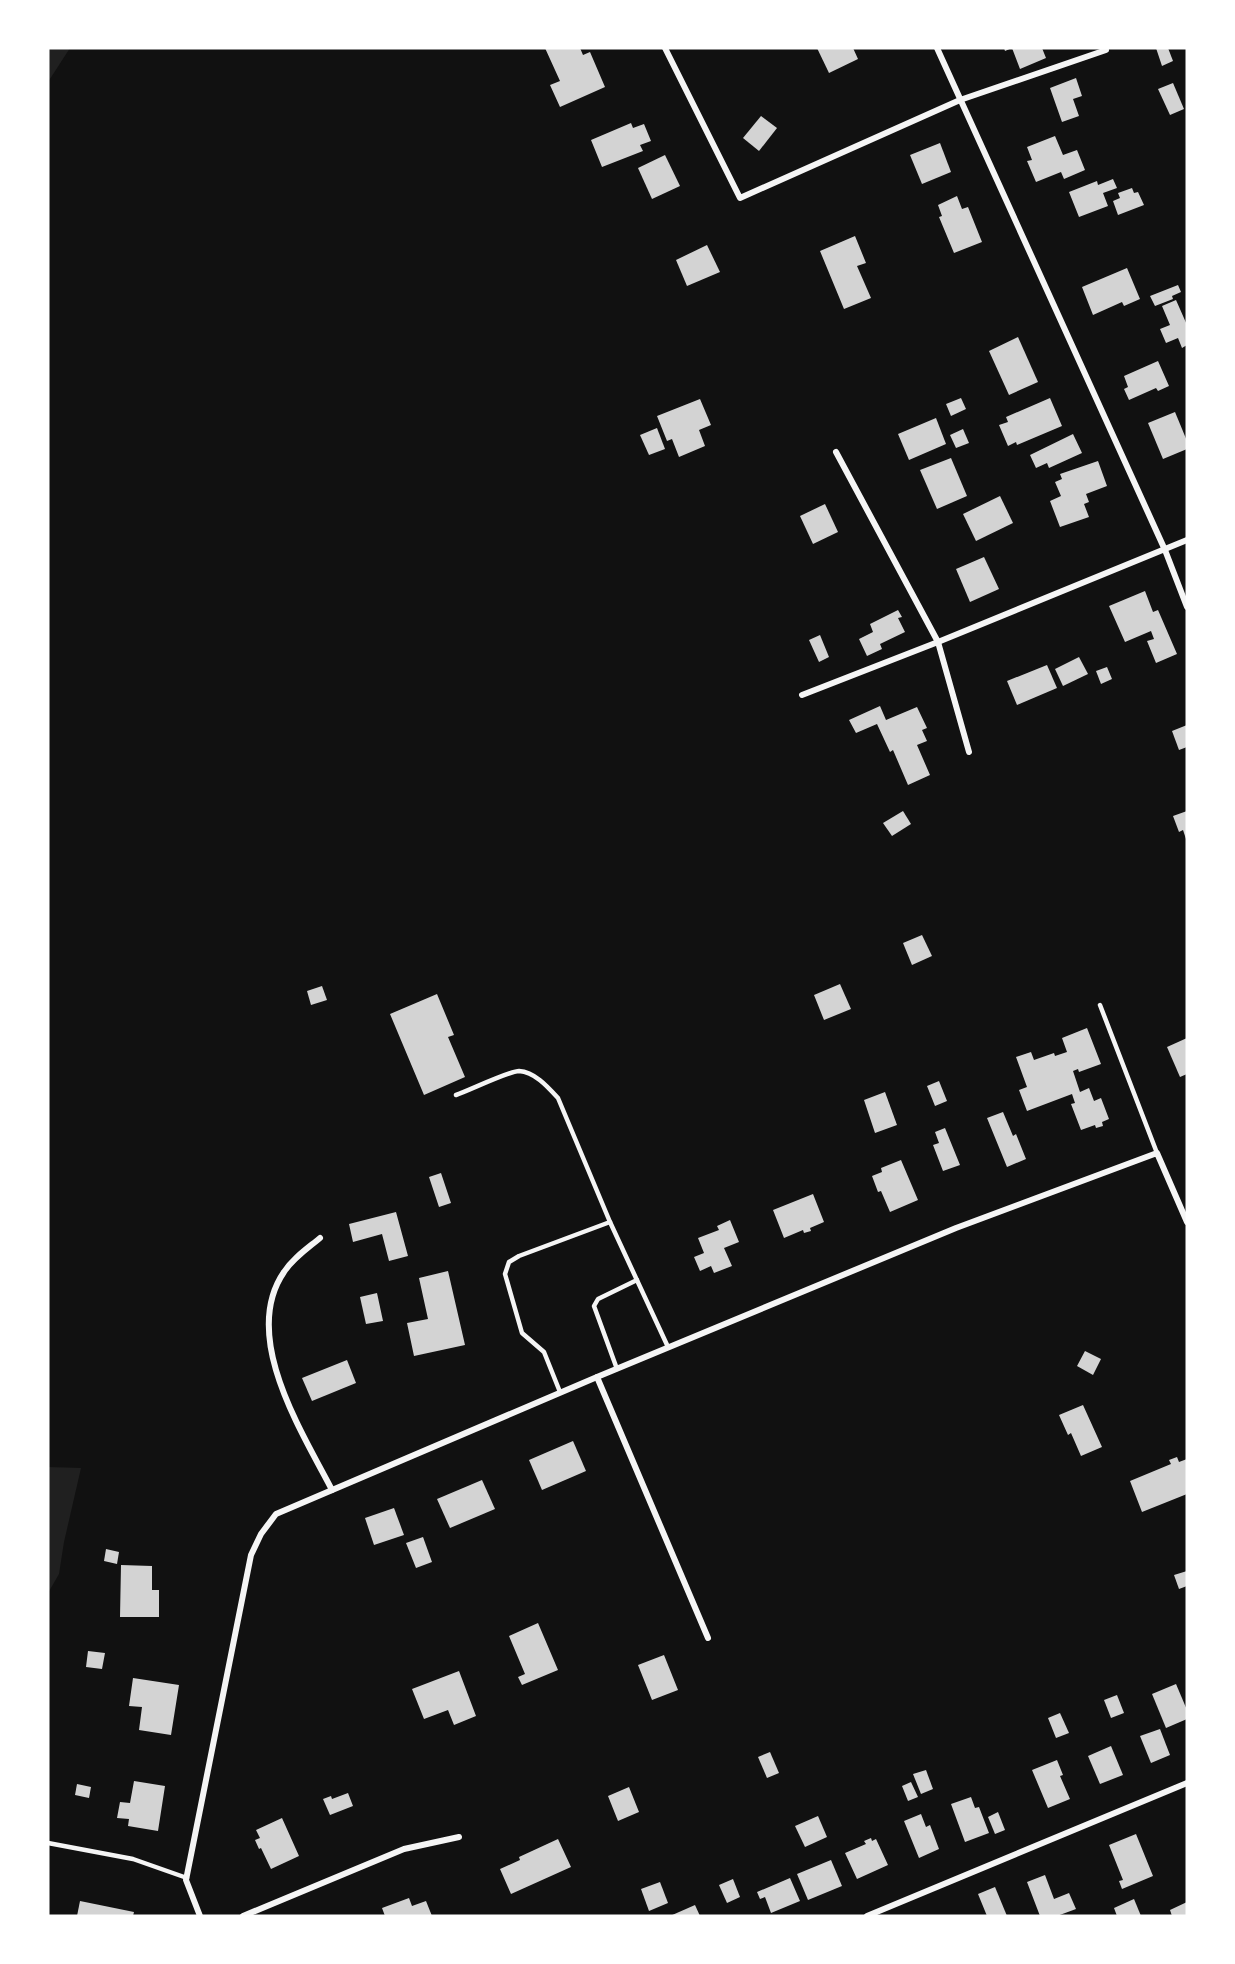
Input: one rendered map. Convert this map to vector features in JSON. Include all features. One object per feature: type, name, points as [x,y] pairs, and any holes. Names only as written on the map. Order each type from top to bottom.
[{"type":"street","points":[[665,48],[740,198],[960,100],[1106,50]]},
{"type":"street","points":[[937,48],[1165,550],[1187,607]]},
{"type":"street","points":[[836,452],[938,642],[969,752]]},
{"type":"street","points":[[802,695],[1187,540]]},
{"type":"street","points":[[200,1916],[187,1878],[251,1555],[261,1534],[276,1514],[560,1392],[956,1228],[1157,1153],[1187,1222]]},
{"type":"street","points":[[320,1238],[293,1260],[283,1273],[271,1305],[269,1336],[273,1364],[279,1383],[332,1490]]},
{"type":"street","points":[[597,1377],[708,1638]]},
{"type":"street","points":[[867,1916],[1187,1783]]},
{"type":"street","points":[[243,1916],[404,1850],[459,1837]]},
{"type":"lane","points":[[1100,1005],[1157,1153]]},
{"type":"lane","points":[[456,1095],[518,1071],[533,1075],[558,1098],[610,1222],[668,1347]]},
{"type":"lane","points":[[560,1392],[544,1352],[522,1333],[505,1274],[509,1262],[519,1256],[610,1222]]},
{"type":"lane","points":[[617,1369],[594,1306],[598,1299],[637,1280]]},
{"type":"lane","points":[[48,1843],[133,1859],[187,1878]]},
{"type":"shaded area","points":[[48,48],[70,48],[48,82]]},
{"type":"shaded area","points":[[48,1467],[81,1468],[59,1574],[48,1593]]},
{"type":"building","points":[[545,48],[580,48],[583,55],[590,52],[605,87],[560,107],[550,85],[560,81]]},
{"type":"building","points":[[817,48],[853,48],[858,59],[829,73]]},
{"type":"building","points":[[1012,48],[1042,48],[1046,58],[1020,69]]},
{"type":"building","points":[[1156,48],[1168,48],[1173,61],[1162,66]]},
{"type":"building","points":[[1076,78],[1082,96],[1073,99],[1079,116],[1062,122],[1050,88]]},
{"type":"building","points":[[1173,83],[1184,109],[1170,115],[1158,89]]},
{"type":"building","points":[[761,116],[777,128],[759,151],[743,138]]},
{"type":"building","points":[[631,123],[633,128],[644,124],[651,141],[640,145],[643,151],[602,167],[591,140]]},
{"type":"building","points":[[1055,136],[1063,155],[1077,150],[1085,170],[1064,179],[1061,172],[1036,182],[1027,161],[1032,160],[1027,147]]},
{"type":"building","points":[[940,143],[951,172],[922,184],[910,155]]},
{"type":"building","points":[[665,155],[680,186],[652,199],[638,168]]},
{"type":"building","points":[[1113,179],[1117,188],[1103,193],[1108,206],[1079,217],[1069,192],[1097,181],[1098,185]]},
{"type":"building","points":[[1132,188],[1134,193],[1138,192],[1144,205],[1118,215],[1113,201],[1120,198],[1118,193]]},
{"type":"building","points":[[957,196],[962,209],[968,207],[982,242],[954,253],[939,217],[942,216],[938,205]]},
{"type":"building","points":[[855,236],[866,263],[857,266],[871,298],[844,309],[820,251]]},
{"type":"building","points":[[707,245],[720,272],[687,286],[676,260]]},
{"type":"building","points":[[1127,268],[1140,299],[1124,306],[1122,302],[1093,315],[1082,287]]},
{"type":"building","points":[[1178,285],[1181,292],[1172,296],[1173,299],[1155,306],[1150,296]]},
{"type":"building","points":[[1176,300],[1187,325],[1187,345],[1182,348],[1178,338],[1166,343],[1160,329],[1170,325],[1162,306]]},
{"type":"building","points":[[1018,337],[1038,382],[1009,395],[989,351]]},
{"type":"building","points":[[1158,361],[1169,386],[1158,391],[1156,388],[1129,400],[1124,389],[1128,387],[1124,376]]},
{"type":"building","points":[[961,398],[966,409],[951,416],[946,404]]},
{"type":"building","points":[[1050,398],[1062,426],[1017,445],[1016,442],[1008,446],[999,425],[1008,422],[1006,417]]},
{"type":"building","points":[[700,399],[711,425],[699,430],[705,446],[679,457],[672,439],[667,441],[657,416]]},
{"type":"building","points":[[1175,412],[1187,441],[1187,449],[1163,459],[1148,423]]},
{"type":"building","points":[[936,418],[946,444],[909,460],[898,434]]},
{"type":"building","points":[[657,428],[665,449],[649,455],[640,435]]},
{"type":"building","points":[[963,429],[969,443],[956,448],[950,435]]},
{"type":"building","points":[[1073,434],[1082,453],[1049,468],[1047,463],[1036,468],[1030,455]]},
{"type":"building","points":[[951,458],[967,496],[937,509],[920,470]]},
{"type":"building","points":[[1098,461],[1107,486],[1086,494],[1089,502],[1084,504],[1089,517],[1060,527],[1050,501],[1061,496],[1055,482],[1062,479],[1060,474]]},
{"type":"building","points":[[1000,496],[1013,523],[976,541],[963,514]]},
{"type":"building","points":[[825,504],[838,532],[813,544],[800,516]]},
{"type":"building","points":[[984,557],[999,589],[970,602],[956,569]]},
{"type":"building","points":[[1145,591],[1153,612],[1158,610],[1177,654],[1156,663],[1147,641],[1154,639],[1151,631],[1125,642],[1109,606]]},
{"type":"building","points":[[898,610],[902,617],[898,618],[905,632],[880,644],[882,649],[867,656],[859,639],[873,632],[870,624]]},
{"type":"building","points":[[820,635],[829,657],[819,662],[809,640]]},
{"type":"building","points":[[1079,657],[1088,674],[1063,686],[1055,669]]},
{"type":"building","points":[[1047,665],[1057,688],[1017,705],[1007,681]]},
{"type":"building","points":[[1107,667],[1112,679],[1101,684],[1096,671]]},
{"type":"building","points":[[880,706],[886,720],[917,707],[927,728],[922,730],[927,741],[917,745],[930,775],[908,785],[893,750],[890,752],[877,724],[856,733],[849,720]]},
{"type":"building","points":[[1187,725],[1187,747],[1179,750],[1172,731]]},
{"type":"building","points":[[903,811],[911,824],[892,836],[883,823]]},
{"type":"building","points":[[1187,811],[1187,842],[1183,830],[1179,832],[1173,816]]},
{"type":"building","points":[[922,935],[932,956],[912,965],[903,943]]},
{"type":"building","points":[[840,984],[851,1009],[824,1020],[814,995]]},
{"type":"building","points":[[322,986],[327,1000],[311,1005],[307,991]]},
{"type":"building","points":[[437,994],[454,1035],[448,1037],[465,1077],[424,1095],[390,1014]]},
{"type":"building","points":[[1087,1028],[1101,1064],[1079,1072],[1078,1069],[1073,1071],[1080,1092],[1089,1088],[1094,1101],[1101,1098],[1109,1119],[1102,1122],[1103,1126],[1096,1128],[1095,1125],[1081,1130],[1071,1104],[1075,1103],[1072,1094],[1027,1111],[1019,1090],[1027,1087],[1016,1057],[1031,1052],[1034,1060],[1054,1053],[1055,1056],[1067,1052],[1062,1038]]},
{"type":"building","points":[[1187,1038],[1187,1074],[1180,1077],[1167,1047]]},
{"type":"building","points":[[939,1081],[947,1101],[935,1106],[927,1086]]},
{"type":"building","points":[[885,1092],[897,1125],[875,1133],[864,1100]]},
{"type":"building","points":[[1003,1112],[1013,1136],[1016,1134],[1026,1159],[1007,1167],[987,1118]]},
{"type":"building","points":[[945,1128],[960,1165],[943,1171],[933,1145],[939,1143],[935,1132]]},
{"type":"building","points":[[901,1160],[918,1200],[890,1212],[872,1176],[882,1172],[881,1168]]},
{"type":"building","points":[[441,1173],[451,1203],[439,1207],[429,1177]]},
{"type":"building","points":[[813,1194],[824,1222],[810,1228],[811,1231],[804,1233],[803,1230],[784,1238],[773,1210]]},
{"type":"building","points":[[396,1212],[408,1256],[389,1261],[382,1234],[353,1242],[349,1224]]},
{"type":"building","points":[[730,1220],[739,1242],[724,1248],[732,1266],[714,1273],[711,1266],[700,1271],[694,1257],[704,1253],[698,1238],[719,1230],[717,1226]]},
{"type":"building","points":[[448,1271],[465,1345],[414,1356],[407,1323],[428,1319],[419,1278]]},
{"type":"building","points":[[377,1293],[383,1321],[366,1324],[360,1297]]},
{"type":"building","points":[[1085,1351],[1101,1359],[1093,1375],[1077,1366]]},
{"type":"building","points":[[347,1360],[356,1383],[312,1401],[302,1378]]},
{"type":"building","points":[[1083,1405],[1102,1447],[1081,1456],[1071,1433],[1068,1435],[1059,1415]]},
{"type":"building","points":[[573,1441],[586,1471],[542,1490],[529,1460]]},
{"type":"building","points":[[1177,1457],[1179,1462],[1187,1459],[1187,1494],[1142,1512],[1130,1481],[1171,1464],[1169,1460]]},
{"type":"building","points":[[482,1480],[495,1509],[450,1528],[437,1499]]},
{"type":"building","points":[[394,1508],[404,1535],[374,1545],[365,1518]]},
{"type":"building","points":[[423,1537],[432,1562],[416,1568],[406,1543]]},
{"type":"building","points":[[106,1549],[119,1552],[117,1564],[104,1561]]},
{"type":"building","points":[[121,1565],[152,1566],[152,1590],[159,1590],[159,1617],[120,1617]]},
{"type":"building","points":[[1187,1571],[1187,1586],[1179,1589],[1174,1575]]},
{"type":"building","points":[[538,1623],[558,1670],[522,1685],[518,1677],[525,1674],[509,1636]]},
{"type":"building","points":[[88,1651],[105,1653],[102,1669],[86,1667]]},
{"type":"building","points":[[664,1655],[678,1690],[652,1700],[638,1665]]},
{"type":"building","points":[[459,1671],[476,1716],[454,1725],[448,1710],[424,1719],[412,1689]]},
{"type":"building","points":[[133,1678],[179,1685],[171,1735],[139,1730],[142,1707],[129,1706]]},
{"type":"building","points":[[1176,1684],[1187,1710],[1187,1719],[1166,1728],[1152,1694]]},
{"type":"building","points":[[1117,1695],[1124,1713],[1111,1718],[1104,1700]]},
{"type":"building","points":[[1060,1713],[1069,1733],[1056,1738],[1048,1718]]},
{"type":"building","points":[[1160,1729],[1170,1755],[1151,1763],[1140,1736]]},
{"type":"building","points":[[1111,1746],[1123,1775],[1100,1784],[1088,1756]]},
{"type":"building","points":[[770,1752],[779,1773],[767,1778],[758,1757]]},
{"type":"building","points":[[1057,1760],[1063,1775],[1060,1776],[1070,1799],[1048,1808],[1032,1770]]},
{"type":"building","points":[[926,1770],[933,1789],[921,1794],[913,1774]]},
{"type":"building","points":[[134,1781],[165,1786],[158,1831],[128,1826],[129,1819],[117,1818],[120,1802],[130,1803]]},
{"type":"building","points":[[911,1782],[918,1797],[908,1801],[902,1786]]},
{"type":"building","points":[[77,1784],[91,1787],[89,1798],[75,1795]]},
{"type":"building","points":[[629,1787],[639,1812],[618,1821],[608,1796]]},
{"type":"building","points":[[348,1793],[353,1806],[330,1815],[323,1799],[331,1796],[332,1799]]},
{"type":"building","points":[[971,1797],[975,1808],[979,1807],[989,1833],[965,1842],[951,1804]]},
{"type":"building","points":[[998,1812],[1005,1830],[995,1834],[988,1817]]},
{"type":"building","points":[[921,1814],[926,1827],[930,1825],[939,1849],[919,1858],[904,1821]]},
{"type":"building","points":[[818,1816],[827,1837],[805,1847],[795,1826]]},
{"type":"building","points":[[282,1818],[299,1856],[271,1869],[255,1840],[260,1838],[256,1830]]},
{"type":"building","points":[[1136,1834],[1153,1876],[1122,1889],[1119,1881],[1123,1880],[1109,1845]]},
{"type":"building","points":[[871,1838],[872,1841],[876,1839],[888,1865],[857,1879],[845,1853],[866,1844],[864,1841]]},
{"type":"building","points":[[558,1839],[571,1867],[511,1894],[500,1869],[520,1860],[519,1857]]},
{"type":"building","points":[[831,1860],[842,1886],[808,1900],[797,1874]]},
{"type":"building","points":[[1045,1875],[1054,1899],[1069,1893],[1076,1909],[1057,1916],[1040,1916],[1027,1882]]},
{"type":"building","points":[[790,1878],[800,1901],[771,1913],[765,1897],[760,1899],[757,1892]]},
{"type":"building","points":[[733,1879],[740,1897],[727,1903],[719,1885]]},
{"type":"building","points":[[660,1882],[668,1903],[649,1911],[641,1889]]},
{"type":"building","points":[[995,1887],[1007,1916],[987,1916],[978,1894]]},
{"type":"building","points":[[409,1898],[412,1906],[426,1901],[432,1916],[385,1916],[382,1908]]},
{"type":"building","points":[[1134,1899],[1141,1916],[1117,1916],[1114,1908]]},
{"type":"building","points":[[80,1901],[134,1912],[133,1916],[77,1916]]},
{"type":"building","points":[[1187,1902],[1187,1916],[1172,1916],[1170,1910]]},
{"type":"building","points":[[695,1905],[700,1916],[670,1916]]}]
